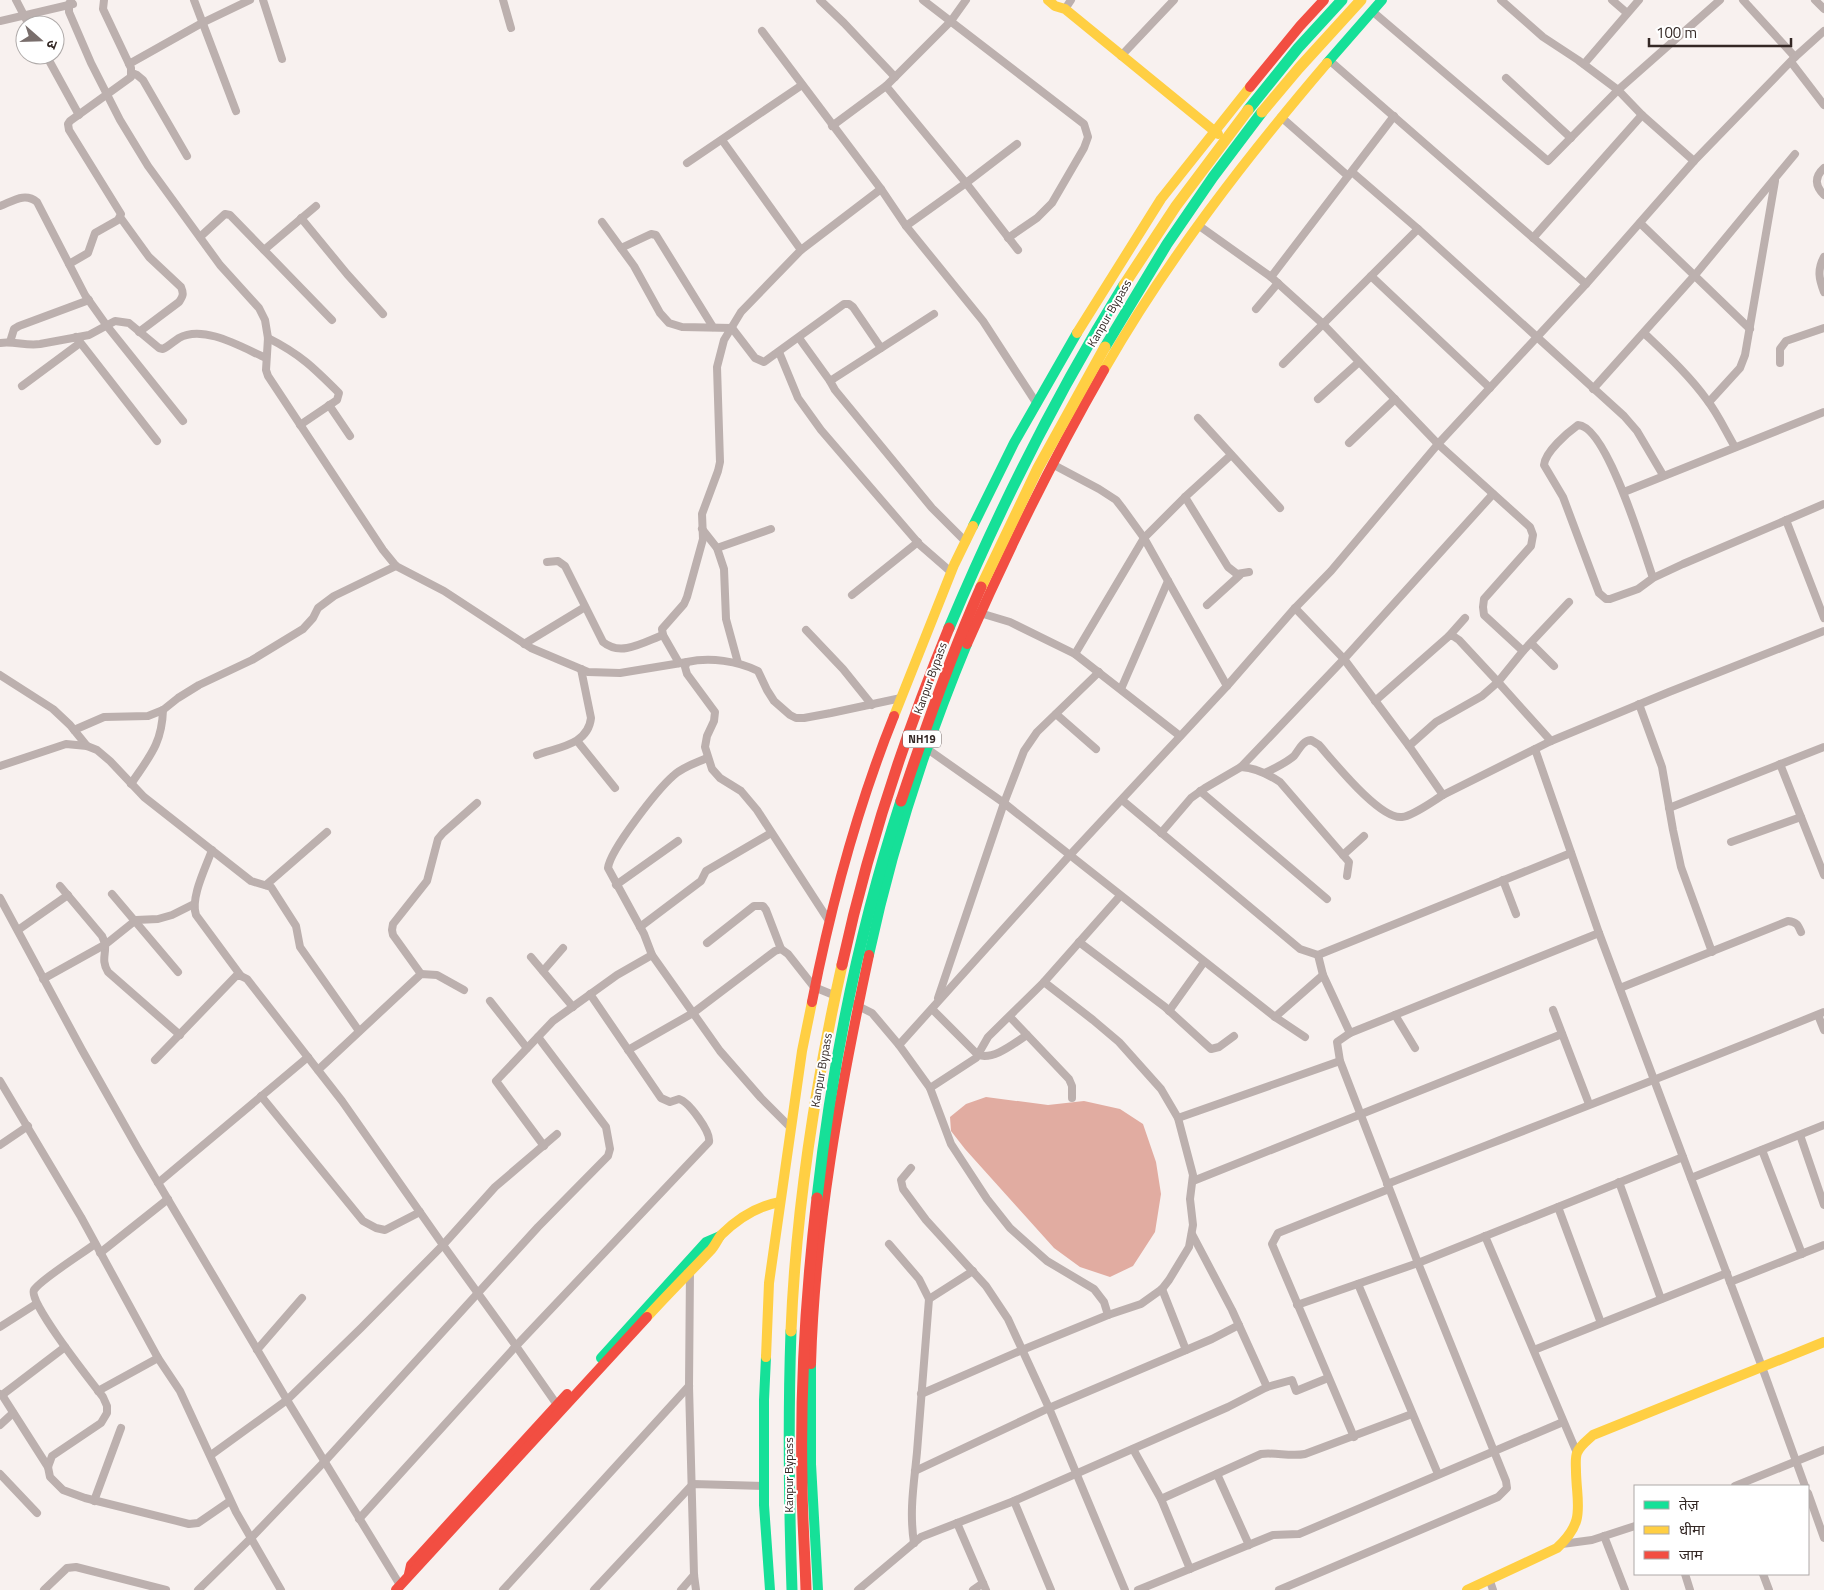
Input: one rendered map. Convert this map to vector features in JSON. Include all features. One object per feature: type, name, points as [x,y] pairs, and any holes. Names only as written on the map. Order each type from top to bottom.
[{"type":"main road","points":[[1048,0],[1055,6],[1065,3],[1121,56],[1214,130],[1244,162]]},
{"type":"main road","points":[[770,1590],[764,1486],[764,1400],[769,1283],[790,1127],[802,1051],[829,921],[852,838],[888,731],[951,572],[1014,443],[1086,317],[1162,199],[1214,130],[1300,26],[1324,0]]},
{"type":"main road","name":"Kanpur Bypass","points":[[792,1590],[789,1542],[787,1409],[793,1288],[804,1175],[824,1047],[844,951],[859,893],[909,730],[944,640],[994,523],[1024,462],[1081,356],[1174,210],[1212,157],[1287,61],[1342,0]]},
{"type":"main road","name":"Kanpur Bypass","points":[[806,1590],[802,1530],[801,1407],[805,1318],[819,1163],[841,1037],[861,945],[905,786],[949,663],[978,591],[1017,510],[1084,384],[1151,269],[1212,180],[1279,91],[1360,0]]},
{"type":"main road","points":[[818,1590],[813,1527],[810,1389],[817,1268],[835,1128],[858,1005],[893,854],[926,748],[980,613],[1052,464],[1122,339],[1198,224],[1244,162],[1382,0]]},
{"type":"main road","points":[[398,1588],[408,1575],[411,1565],[559,1408],[688,1266],[706,1242],[720,1236],[749,1212],[764,1205],[780,1202]]},
{"type":"main road","points":[[1467,1590],[1491,1585],[1557,1548],[1575,1529],[1579,1516],[1575,1467],[1578,1453],[1593,1435],[1824,1342]]},
{"type":"street","points":[[16,0],[23,14]]},
{"type":"street","points":[[104,0],[103,9],[129,64],[132,77],[68,124],[119,209],[120,217],[149,256],[181,287],[183,292],[179,302],[139,332]]},
{"type":"street","points":[[194,0],[236,111]]},
{"type":"street","points":[[129,64],[202,23],[250,0]]},
{"type":"street","points":[[263,0],[282,59]]},
{"type":"street","points":[[503,0],[511,28]]},
{"type":"street","points":[[820,0],[895,77]]},
{"type":"street","points":[[924,0],[1084,124],[1088,137],[1084,148],[1052,203],[1037,218],[1008,238]]},
{"type":"street","points":[[832,126],[886,86],[951,21],[966,0]]},
{"type":"street","points":[[1121,56],[1174,0]]},
{"type":"street","points":[[1501,0],[1543,37],[1584,64],[1618,90],[1694,161]]},
{"type":"street","points":[[1612,0],[1627,13]]},
{"type":"street","points":[[1584,64],[1639,0]]},
{"type":"street","points":[[1372,11],[1548,161],[1618,90],[1720,0]]},
{"type":"street","points":[[1743,0],[1793,59],[1824,106]]},
{"type":"street","points":[[1815,0],[1824,9]]},
{"type":"street","points":[[0,21],[71,3],[69,12],[80,38],[108,96],[148,166],[220,265],[259,308],[265,320],[268,338],[266,358],[268,376],[383,550],[396,566],[444,591],[524,644],[588,672],[620,673],[693,661],[730,661],[758,671],[774,701],[796,718],[901,698]]},
{"type":"street","points":[[762,31],[906,226],[983,321],[1037,404]]},
{"type":"street","points":[[899,1045],[1070,855],[1227,686],[1295,608],[1331,571],[1438,444],[1586,284],[1694,161],[1793,59],[1824,31]]},
{"type":"street","points":[[1329,60],[1586,284]]},
{"type":"street","points":[[51,65],[78,115]]},
{"type":"street","points":[[132,73],[143,80],[187,156]]},
{"type":"street","points":[[1506,78],[1570,138]]},
{"type":"street","points":[[687,164],[802,85]]},
{"type":"street","points":[[886,86],[966,183],[1018,250]]},
{"type":"street","points":[[1533,238],[1642,114]]},
{"type":"street","points":[[1256,309],[1274,280],[1394,116]]},
{"type":"street","points":[[1281,117],[1418,229],[1538,337],[1592,389],[1624,416],[1637,431],[1663,475]]},
{"type":"street","points":[[722,140],[802,250]]},
{"type":"street","points":[[906,226],[1017,144]]},
{"type":"street","points":[[1592,389],[1695,275],[1796,154]]},
{"type":"street","points":[[1824,168],[1817,177],[1816,184],[1824,195]]},
{"type":"street","points":[[1709,402],[1740,368],[1745,355],[1775,179]]},
{"type":"street","points":[[829,921],[757,810],[741,791],[720,778],[712,769],[705,747],[714,721],[715,712],[687,674],[683,663],[663,635],[662,629],[684,604],[687,597],[702,539],[702,514],[718,472],[720,462],[717,367],[724,340],[740,312],[802,250],[881,190]]},
{"type":"street","points":[[0,206],[25,196],[32,197],[37,202],[89,300],[106,326],[183,422]]},
{"type":"street","points":[[264,250],[316,206]]},
{"type":"street","points":[[200,237],[225,214],[230,215],[332,320]]},
{"type":"street","points":[[69,264],[88,253],[95,234],[120,217]]},
{"type":"street","points":[[301,218],[383,314]]},
{"type":"street","points":[[602,222],[634,266],[660,313],[669,323],[682,327],[732,328],[755,358],[760,362],[764,362],[844,304],[849,304],[882,348]]},
{"type":"street","points":[[1640,223],[1750,329]]},
{"type":"street","points":[[1198,224],[1274,280],[1322,323],[1438,444],[1530,528],[1533,535],[1531,546],[1484,599],[1483,607],[1484,615],[1523,651]]},
{"type":"street","points":[[1283,364],[1418,229]]},
{"type":"street","points":[[621,248],[651,234],[656,235],[712,327]]},
{"type":"street","points":[[1824,257],[1818,274],[1824,292]]},
{"type":"street","points":[[1370,276],[1490,388]]},
{"type":"street","points":[[10,342],[14,329],[18,326],[89,300]]},
{"type":"street","points":[[830,381],[934,314]]},
{"type":"street","points":[[22,386],[78,340],[114,321],[129,323],[159,348],[163,349],[181,336],[198,334],[217,336],[266,358]]},
{"type":"street","points":[[1780,364],[1780,349],[1786,341],[1824,328]]},
{"type":"street","points":[[1644,332],[1690,378],[1709,402],[1735,447]]},
{"type":"street","points":[[268,338],[301,357],[339,393],[337,400],[300,425]]},
{"type":"street","points":[[799,338],[846,403],[932,508],[966,542]]},
{"type":"street","points":[[0,343],[10,342],[32,346],[78,340]]},
{"type":"street","points":[[78,340],[157,441]]},
{"type":"street","points":[[778,352],[798,398],[821,430],[918,542],[951,572]]},
{"type":"street","points":[[1318,399],[1359,362]]},
{"type":"street","points":[[1349,443],[1394,400]]},
{"type":"street","points":[[329,405],[350,436]]},
{"type":"street","points":[[1624,492],[1824,412]]},
{"type":"street","points":[[1198,418],[1280,508]]},
{"type":"street","points":[[1653,578],[1624,492],[1600,445],[1584,426],[1578,425],[1548,454],[1544,460],[1544,465],[1559,488],[1599,593],[1603,598],[1610,600],[1638,589],[1653,578],[1824,504]]},
{"type":"street","points":[[1075,654],[1144,538],[1231,455]]},
{"type":"street","points":[[1052,464],[1100,489],[1116,500],[1144,538],[1227,686]]},
{"type":"street","points":[[1161,832],[1200,791],[1241,767],[1344,659],[1493,494]]},
{"type":"street","points":[[1185,497],[1228,567],[1234,573],[1244,573],[1206,605]]},
{"type":"street","points":[[1786,520],[1824,618]]},
{"type":"street","points":[[702,529],[717,548],[724,569],[726,619],[738,663]]},
{"type":"street","points":[[717,548],[771,529]]},
{"type":"street","points":[[852,595],[918,542]]},
{"type":"street","points":[[547,562],[558,561],[565,566],[603,642],[608,646],[625,649],[663,635]]},
{"type":"street","points":[[74,730],[104,717],[148,716],[163,710],[199,685],[252,660],[303,629],[313,618],[318,608],[334,596],[396,566]]},
{"type":"street","points":[[1121,689],[1168,581]]},
{"type":"street","points":[[1409,746],[1436,722],[1482,696],[1498,682],[1523,651],[1569,602]]},
{"type":"street","points":[[524,644],[585,607]]},
{"type":"street","points":[[1295,608],[1344,659],[1443,795]]},
{"type":"street","points":[[980,613],[1010,622],[1075,654],[1180,736]]},
{"type":"street","points":[[1375,701],[1449,636],[1465,618]]},
{"type":"street","points":[[806,630],[872,705]]},
{"type":"street","points":[[1266,773],[1294,756],[1305,742],[1311,740],[1319,745],[1380,809],[1393,816],[1405,817],[1443,795],[1551,740],[1824,631]]},
{"type":"street","points":[[1449,636],[1459,640],[1551,740]]},
{"type":"street","points":[[1531,643],[1554,666]]},
{"type":"street","points":[[536,755],[578,742],[588,730],[591,718],[581,669]]},
{"type":"street","points":[[934,1006],[1004,803],[1024,751],[1037,732],[1098,672]]},
{"type":"street","points":[[0,676],[52,709],[74,730],[87,746]]},
{"type":"street","points":[[1639,704],[1662,767],[1681,867],[1712,952]]},
{"type":"street","points":[[131,784],[158,741],[163,727],[163,710]]},
{"type":"street","points":[[1056,714],[1096,749]]},
{"type":"street","points":[[578,742],[614,788]]},
{"type":"street","points":[[0,766],[66,744],[87,746],[97,750],[144,797],[251,881],[266,884],[275,892],[296,926],[300,947],[359,1031]]},
{"type":"street","points":[[1669,808],[1824,747]]},
{"type":"street","points":[[926,748],[1004,803],[1204,962],[1275,1017],[1305,1037]]},
{"type":"street","points":[[1535,749],[1599,933],[1762,1366],[1805,1485]]},
{"type":"street","points":[[708,758],[673,775],[629,829],[609,861],[608,868],[640,927],[652,955],[720,1051],[761,1098],[790,1127]]},
{"type":"street","points":[[1780,764],[1824,876]]},
{"type":"street","points":[[1241,767],[1266,773],[1280,782],[1349,862],[1348,876]]},
{"type":"street","points":[[1200,791],[1328,899]]},
{"type":"street","points":[[1122,800],[1300,949],[1318,955],[1571,853]]},
{"type":"street","points":[[464,990],[437,976],[422,974],[393,935],[392,930],[393,924],[427,881],[438,839],[477,803]]},
{"type":"street","points":[[1731,842],[1801,817]]},
{"type":"street","points":[[266,884],[327,832]]},
{"type":"street","points":[[640,927],[701,882],[706,871],[771,833]]},
{"type":"street","points":[[1343,855],[1364,836]]},
{"type":"street","points":[[616,885],[678,841]]},
{"type":"street","points":[[212,850],[194,904],[196,915],[241,976],[247,979],[342,1101],[559,1408]]},
{"type":"street","points":[[1503,880],[1516,914]]},
{"type":"street","points":[[60,886],[100,933],[106,944],[104,966],[108,972],[180,1035]]},
{"type":"street","points":[[18,930],[68,894]]},
{"type":"street","points":[[112,894],[136,920],[178,972]]},
{"type":"street","points":[[930,1088],[973,1061],[988,1037],[1044,982],[1120,896]]},
{"type":"street","points":[[0,898],[82,1050],[158,1183],[359,1519],[398,1588]]},
{"type":"street","points":[[44,978],[106,944],[136,920],[158,919],[172,915],[194,904]]},
{"type":"street","points":[[708,943],[754,906],[758,905],[763,906],[766,910],[781,950]]},
{"type":"street","points":[[1620,988],[1788,921],[1798,924],[1801,932]]},
{"type":"street","points":[[1279,1590],[1498,1497],[1507,1488],[1506,1481],[1360,1114],[1340,1061],[1337,1042],[1350,1033],[1599,933]]},
{"type":"street","points":[[1079,942],[1169,1011],[1211,1049],[1219,1047],[1234,1036]]},
{"type":"street","points":[[543,971],[563,948]]},
{"type":"street","points":[[628,1050],[693,1013],[775,951],[781,950],[788,954],[814,988],[858,1005],[872,1013],[899,1045],[930,1088],[951,1144],[987,1199],[1010,1228],[1047,1262],[1094,1289],[1104,1302],[1108,1315]]},
{"type":"street","points":[[544,1146],[496,1081],[553,1021],[617,975],[652,955]]},
{"type":"street","points":[[1318,955],[1323,975],[1350,1033]]},
{"type":"street","points":[[531,957],[572,1007]]},
{"type":"street","points":[[1169,1011],[1204,962]]},
{"type":"street","points":[[318,1070],[422,974]]},
{"type":"street","points":[[1275,1017],[1323,975]]},
{"type":"street","points":[[156,1060],[236,976],[241,976]]},
{"type":"street","points":[[921,1394],[1022,1350],[1108,1315],[1141,1304],[1162,1288],[1189,1247],[1193,1225],[1190,1199],[1193,1181],[1190,1157],[1178,1118],[1161,1089],[1119,1042],[1044,982]]},
{"type":"street","points":[[359,1519],[516,1346],[709,1142],[709,1134],[688,1104],[679,1099],[670,1102],[661,1098],[590,994]]},
{"type":"street","points":[[490,1001],[528,1048]]},
{"type":"street","points":[[934,1006],[978,1055],[994,1055],[1027,1035]]},
{"type":"street","points":[[1553,1010],[1589,1104]]},
{"type":"street","points":[[1354,1436],[1274,1250],[1272,1244],[1274,1237],[1278,1233],[1589,1104],[1655,1080],[1821,1013],[1824,1030]]},
{"type":"street","points":[[1395,1015],[1415,1048]]},
{"type":"street","points":[[1010,1017],[1069,1079],[1072,1086],[1072,1098]]},
{"type":"street","points":[[1193,1181],[1562,1034]]},
{"type":"street","points":[[199,1590],[325,1462],[538,1227],[608,1156],[610,1149],[606,1127],[538,1037]]},
{"type":"street","points":[[158,1183],[308,1056]]},
{"type":"street","points":[[1178,1118],[1340,1061]]},
{"type":"street","points":[[0,1081],[28,1126],[158,1358],[180,1390],[211,1455],[230,1501],[280,1590]]},
{"type":"street","points":[[261,1096],[364,1221],[384,1230],[420,1212]]},
{"type":"street","points":[[1691,1178],[1824,1125]]},
{"type":"street","points":[[0,1146],[28,1126]]},
{"type":"street","points":[[211,1455],[287,1400],[443,1245],[495,1187],[557,1134]]},
{"type":"street","points":[[1800,1135],[1824,1205]]},
{"type":"street","points":[[1762,1150],[1802,1254]]},
{"type":"street","points":[[1298,1305],[1418,1263],[1683,1157]]},
{"type":"street","points":[[911,1168],[901,1180],[903,1189],[926,1220],[973,1271],[1003,1311],[1077,1474],[1125,1590]]},
{"type":"street","points":[[1619,1182],[1661,1299]]},
{"type":"street","points":[[100,1253],[168,1199]]},
{"type":"street","points":[[1558,1207],[1601,1323]]},
{"type":"street","points":[[1192,1234],[1238,1325],[1266,1387]]},
{"type":"street","points":[[1485,1236],[1563,1422],[1578,1453]]},
{"type":"street","points":[[48,1467],[52,1456],[101,1423],[107,1413],[107,1406],[36,1304],[33,1295],[34,1290],[95,1244]]},
{"type":"street","points":[[889,1244],[919,1278],[929,1299],[911,1503],[914,1543]]},
{"type":"street","points":[[1730,1282],[1824,1246]]},
{"type":"street","points":[[688,1266],[689,1386],[696,1590]]},
{"type":"street","points":[[929,1299],[973,1271]]},
{"type":"street","points":[[1534,1350],[1727,1273]]},
{"type":"street","points":[[1358,1284],[1438,1474]]},
{"type":"street","points":[[1162,1288],[1186,1350]]},
{"type":"street","points":[[257,1350],[302,1298]]},
{"type":"street","points":[[0,1327],[36,1304]]},
{"type":"street","points":[[915,1471],[1048,1408],[1186,1350],[1238,1325]]},
{"type":"street","points":[[65,1347],[1,1395],[48,1467],[50,1477],[63,1490],[94,1500],[189,1524],[198,1523],[230,1501]]},
{"type":"street","points":[[98,1391],[158,1358]]},
{"type":"street","points":[[863,1588],[921,1537],[1014,1502],[1228,1407],[1266,1387],[1292,1380],[1296,1391],[1328,1378]]},
{"type":"street","points":[[503,1590],[689,1386]]},
{"type":"street","points":[[0,1425],[13,1413]]},
{"type":"street","points":[[1161,1499],[1260,1454],[1298,1455],[1412,1414]]},
{"type":"street","points":[[1138,1590],[1273,1535],[1299,1534],[1563,1422]]},
{"type":"street","points":[[94,1500],[121,1428]]},
{"type":"street","points":[[1133,1449],[1161,1499],[1190,1569]]},
{"type":"street","points":[[1737,1485],[1824,1450]]},
{"type":"street","points":[[0,1474],[37,1513]]},
{"type":"street","points":[[1217,1474],[1249,1545]]},
{"type":"street","points":[[594,1590],[693,1484],[764,1486]]},
{"type":"street","points":[[1809,1496],[1824,1538]]},
{"type":"street","points":[[1014,1502],[1051,1590]]},
{"type":"street","points":[[957,1523],[985,1586],[973,1590]]},
{"type":"street","points":[[1562,1544],[1578,1543],[1634,1526]]},
{"type":"street","points":[[1604,1536],[1625,1590]]},
{"type":"street","points":[[44,1590],[67,1568],[76,1567],[166,1590]]},
{"type":"street","points":[[680,1590],[694,1575]]},
{"type":"street","points":[[1685,1575],[1690,1590]]},
{"type":"street","points":[[1763,1575],[1769,1590]]},
{"type":"street","points":[[131,1590],[132,1581]]},
{"type":"shaded area","points":[[986,1097],[1048,1105],[1084,1101],[1120,1109],[1143,1124],[1156,1162],[1161,1194],[1155,1232],[1133,1266],[1110,1277],[1080,1267],[1054,1248],[965,1149],[951,1131],[950,1117],[966,1104]]},
{"type":"traffic: fast","points":[[1248,110],[1298,48],[1342,0]]},
{"type":"traffic: fast","points":[[1327,63],[1382,0]]},
{"type":"traffic: fast","points":[[1105,347],[1167,244],[1213,177],[1262,112]]},
{"type":"traffic: fast","points":[[949,628],[1008,496],[1075,368],[1124,285]]},
{"type":"traffic: fast","points":[[973,526],[1014,443],[1077,333]]},
{"type":"traffic: fast","points":[[869,955],[888,875],[911,797],[937,720],[967,644]]},
{"type":"traffic: fast","points":[[817,1198],[823,1148],[849,998],[872,899],[901,801]]},
{"type":"traffic: fast","points":[[601,1358],[706,1242],[720,1236]]},
{"type":"traffic: fast","points":[[791,1331],[789,1461],[792,1590]]},
{"type":"traffic: fast","points":[[766,1357],[764,1505],[770,1590]]},
{"type":"traffic: fast","points":[[811,1364],[811,1464],[818,1590]]},
{"type":"traffic: slow","points":[[1048,0],[1055,6],[1065,9],[1218,134]]},
{"type":"traffic: slow","points":[[1262,112],[1361,0]]},
{"type":"traffic: slow","points":[[1104,370],[1154,289],[1208,211],[1266,136],[1327,63]]},
{"type":"traffic: slow","points":[[1077,333],[1161,199],[1250,87]]},
{"type":"traffic: slow","points":[[1124,285],[1176,206],[1248,110]]},
{"type":"traffic: slow","points":[[981,587],[1038,468],[1105,347]]},
{"type":"traffic: slow","points":[[894,716],[954,565],[973,526]]},
{"type":"traffic: slow","points":[[791,1331],[797,1239],[808,1147],[823,1056],[842,965]]},
{"type":"traffic: slow","points":[[766,1357],[769,1283],[802,1051],[812,1002]]},
{"type":"traffic: slow","points":[[647,1317],[710,1251],[727,1229],[741,1218],[763,1206],[780,1202]]},
{"type":"traffic: slow","points":[[1467,1590],[1557,1548],[1566,1538],[1572,1530],[1578,1513],[1576,1455],[1582,1445],[1593,1435],[1824,1342]]},
{"type":"traffic: jam","points":[[1250,87],[1324,0]]},
{"type":"traffic: jam","points":[[967,644],[1032,505],[1104,370]]},
{"type":"traffic: jam","points":[[901,801],[938,693],[981,587]]},
{"type":"traffic: jam","points":[[842,965],[863,879],[888,794],[917,710],[949,628]]},
{"type":"traffic: jam","points":[[812,1002],[846,857],[868,786],[894,716]]},
{"type":"traffic: jam","points":[[811,1364],[813,1313],[823,1210],[848,1057],[869,955]]},
{"type":"traffic: jam","points":[[806,1590],[802,1494],[803,1374],[807,1304],[817,1198]]},
{"type":"traffic: jam","points":[[396,1590],[647,1317]]},
{"type":"traffic: jam","points":[[409,1574],[411,1565],[567,1394]]}]
